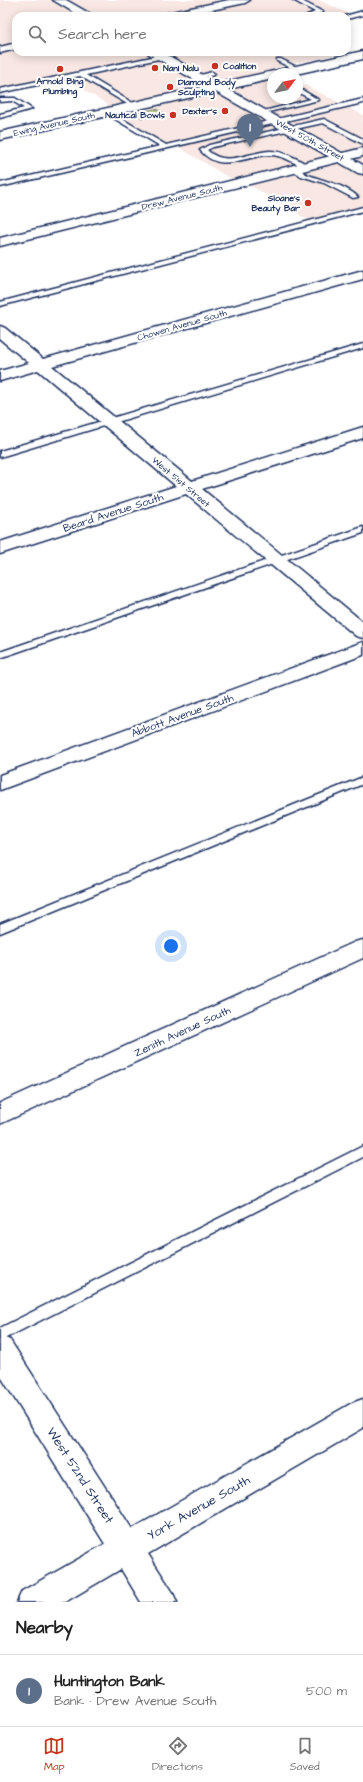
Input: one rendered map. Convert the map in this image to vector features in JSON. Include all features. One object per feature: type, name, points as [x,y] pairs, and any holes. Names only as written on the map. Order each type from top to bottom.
[{"type":"street","points":[[58,0],[80,12]]},
{"type":"street","points":[[186,12],[245,0]]},
{"type":"street","points":[[0,50],[12,47]]},
{"type":"street","name":"Ewing Avenue South","points":[[303,69],[363,55]]},
{"type":"street","name":"West 50th Street","points":[[161,56],[363,170]]},
{"type":"street","name":"Ewing Avenue South","points":[[0,136],[267,77]]},
{"type":"street","name":"Drew Avenue South","points":[[0,242],[341,158],[363,142]]},
{"type":"street","name":"Chowen Avenue South","points":[[0,376],[363,274]]},
{"type":"street","name":"West 51st Street","points":[[0,331],[363,632]]},
{"type":"street","name":"Beard Avenue South","points":[[0,548],[363,432]]},
{"type":"street","name":"Abbott Avenue South","points":[[0,782],[363,648]]},
{"type":"street","name":"Zenith Avenue South","points":[[0,1114],[363,948]]},
{"type":"street","name":"West 52nd Street","points":[[0,1349],[160,1602]]},
{"type":"street","name":"York Avenue South","points":[[34,1602],[363,1412]]},
{"type":"lane","points":[[296,0],[320,12]]},
{"type":"lane","points":[[351,16],[363,13]]},
{"type":"lane","points":[[0,91],[81,74],[145,56]]},
{"type":"lane","points":[[279,60],[295,68]]},
{"type":"lane","points":[[81,74],[134,106]]},
{"type":"lane","points":[[197,77],[212,74]]},
{"type":"lane","points":[[303,92],[316,100],[303,103]]},
{"type":"lane","points":[[0,100],[13,99],[29,109],[0,116]]},
{"type":"lane","points":[[0,185],[363,101]]},
{"type":"lane","points":[[262,113],[299,104]]},
{"type":"lane","points":[[107,112],[166,146]]},
{"type":"lane","points":[[355,197],[326,182],[303,175],[300,168],[288,156],[273,154],[225,161],[215,159],[203,150],[210,146],[324,121],[363,142]]},
{"type":"lane","points":[[314,123],[348,140],[363,142]]},
{"type":"lane","points":[[0,304],[363,209]]},
{"type":"lane","points":[[0,454],[363,346]]},
{"type":"lane","points":[[0,655],[363,530]]},
{"type":"lane","points":[[0,929],[363,780]]},
{"type":"lane","points":[[0,1336],[363,1151]]},
{"type":"shaded area","points":[[0,0],[318,0],[345,12],[12,12],[12,56],[330,56],[267,68],[267,104],[303,104],[303,84],[363,115],[363,207],[310,221],[255,188],[226,176],[177,146],[159,147],[113,119],[107,104],[64,78],[0,91]]},
{"type":"green space","points":[[156,109],[164,113],[142,118],[134,113]]},
{"type":"place","name":"Coalition","points":[[215,66]]},
{"type":"place","name":"Nani Nalu","points":[[155,68]]},
{"type":"place","name":"Arnold Bing Plumbing","points":[[60,69]]},
{"type":"place","name":"Diamond Body Sculpting","points":[[170,87]]},
{"type":"place","name":"Dexter's","points":[[225,111]]},
{"type":"place","name":"Nautical Bowls","points":[[173,115]]},
{"type":"place","name":"Huntington Bank","points":[[250,147]]},
{"type":"place","name":"Sloane's Beauty Bar","points":[[308,203]]}]
